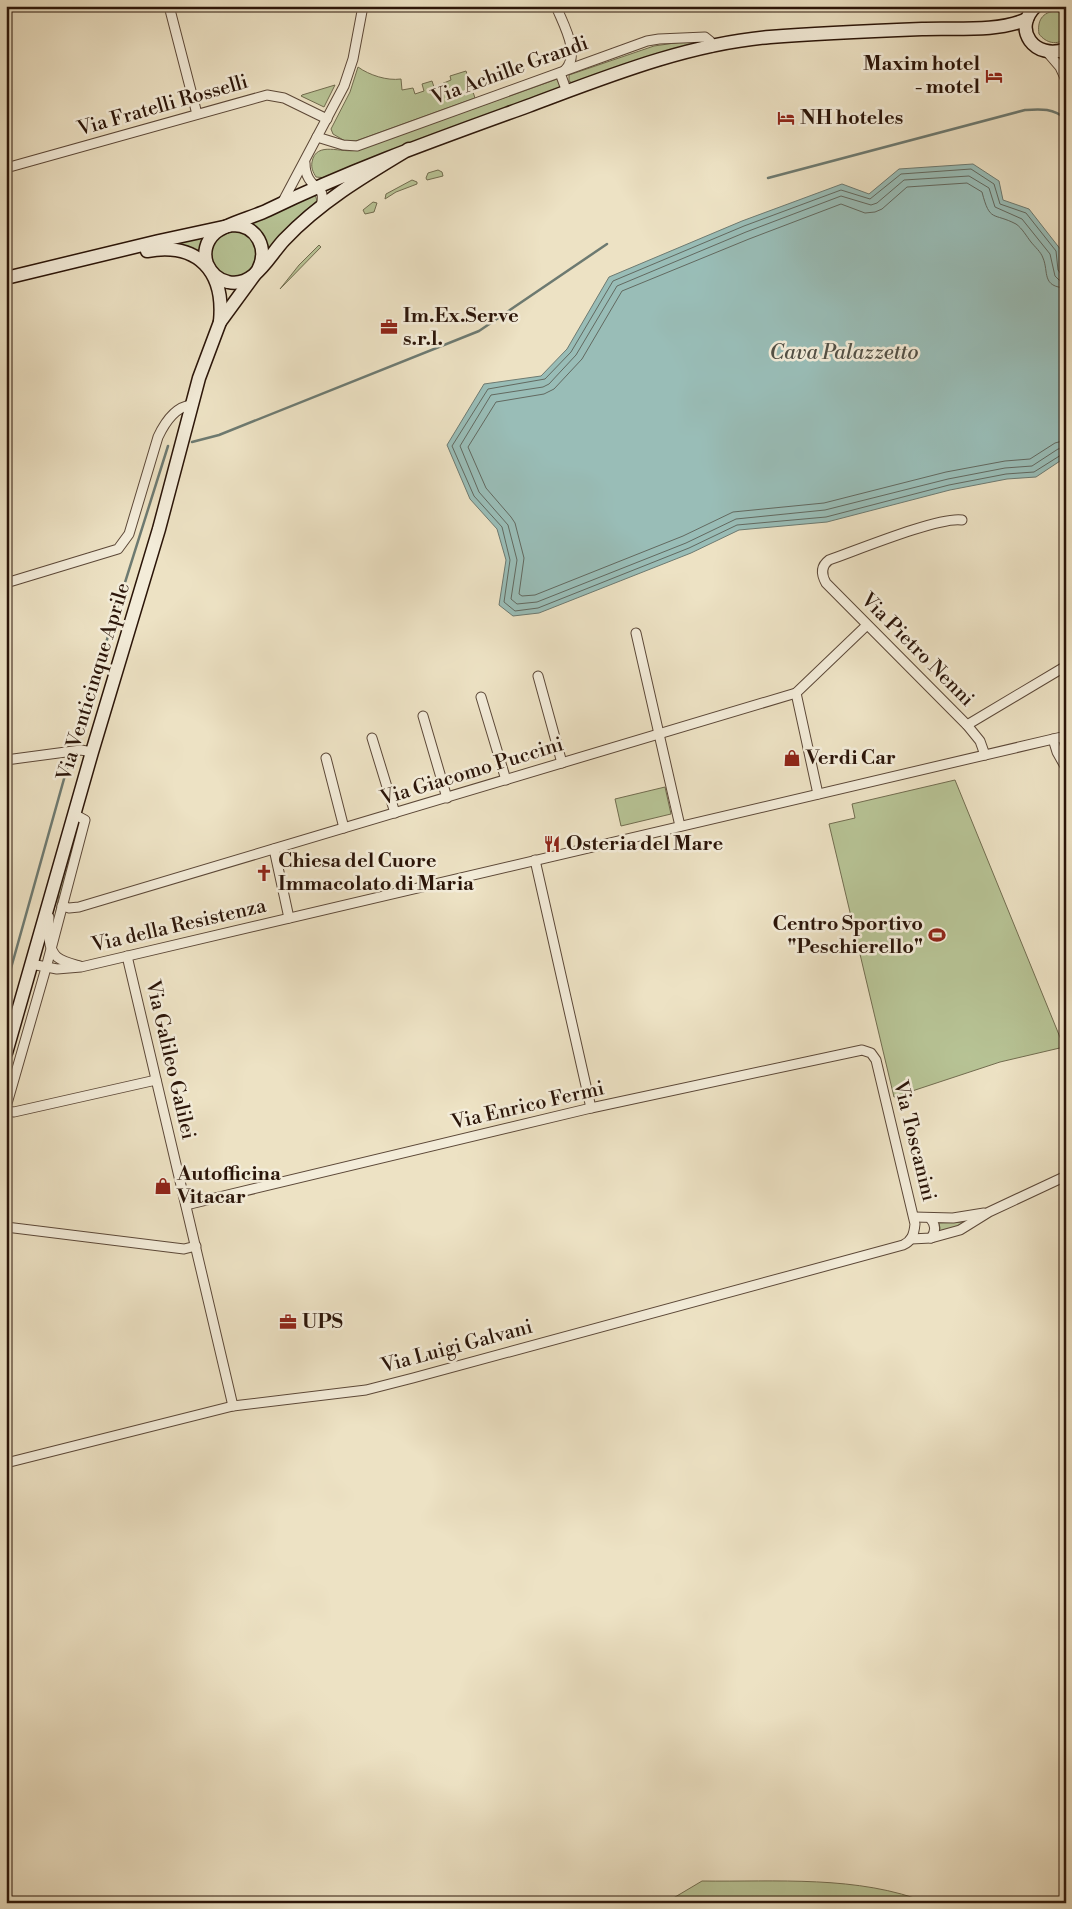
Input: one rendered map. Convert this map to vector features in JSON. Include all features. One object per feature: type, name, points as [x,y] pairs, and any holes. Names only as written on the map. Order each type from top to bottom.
[{"type":"main road","points":[[1027,34],[1027,19],[1036,6]]},
{"type":"main road","name":"Via Achille Grandi","points":[[409,149],[362,177],[321,206],[282,242],[257,272],[246,281],[236,283],[223,281],[213,273],[206,259],[207,246],[216,232],[228,226],[252,217],[317,186],[409,149],[666,58],[732,42],[772,37],[872,31],[1004,27],[1027,19]]},
{"type":"main road","name":"Via Achille Grandi","points":[[1004,27],[1027,34],[1035,46],[1048,53]]},
{"type":"main road","points":[[1048,53],[1066,49]]},
{"type":"main road","points":[[6,278],[228,226],[243,227],[258,237],[262,245],[263,254],[262,262],[257,272]]},
{"type":"main road","points":[[6,287],[136,253],[160,249],[174,249],[188,253],[213,273]]},
{"type":"main road","name":"Via Venticinque Aprile","points":[[6,1053],[50,899],[80,817],[92,752],[149,563],[200,373],[220,322],[257,272]]},
{"type":"main road","name":"Via Venticinque Aprile","points":[[213,273],[220,297],[220,322]]},
{"type":"street","points":[[169,6],[197,114]]},
{"type":"street","points":[[282,203],[305,163],[347,78],[363,6]]},
{"type":"street","points":[[556,6],[571,47],[571,61],[562,72],[567,92]]},
{"type":"street","name":"Via Achille Grandi","points":[[317,137],[343,146],[357,146],[647,41],[705,37],[710,41],[712,47]]},
{"type":"street","points":[[571,47],[578,55],[590,62]]},
{"type":"street","points":[[1048,53],[1065,73]]},
{"type":"street","name":"Via Fratelli Rosselli","points":[[6,168],[267,95],[284,98],[327,119]]},
{"type":"street","points":[[305,163],[307,176],[322,194],[321,206]]},
{"type":"street","points":[[6,582],[118,549],[129,534],[158,436],[163,427],[178,410],[184,406],[191,405]]},
{"type":"street","name":"Via Pietro Nenni","points":[[962,520],[948,520],[918,529],[829,560],[823,567],[822,572],[826,583],[966,725],[980,741],[985,755]]},
{"type":"street","name":"Via Giacomo Puccini","points":[[62,906],[69,908],[79,907],[796,693],[867,625]]},
{"type":"street","points":[[636,633],[680,826]]},
{"type":"street","points":[[966,725],[1066,666]]},
{"type":"street","points":[[538,676],[562,763]]},
{"type":"street","points":[[796,693],[818,794]]},
{"type":"street","points":[[481,697],[506,780]]},
{"type":"street","points":[[423,716],[447,798]]},
{"type":"street","name":"Via della Resistenza","points":[[31,964],[46,968],[67,969],[81,967],[1066,736]]},
{"type":"street","points":[[372,738],[394,813]]},
{"type":"street","points":[[1053,739],[1057,752],[1066,768]]},
{"type":"street","points":[[6,760],[81,750],[92,752]]},
{"type":"street","points":[[326,758],[344,828]]},
{"type":"street","points":[[6,1107],[62,906],[80,817]]},
{"type":"street","points":[[274,849],[289,918]]},
{"type":"street","points":[[535,860],[591,1108]]},
{"type":"street","points":[[50,899],[48,934],[55,955],[81,967]]},
{"type":"street","name":"Via Galileo Galilei","points":[[127,956],[234,1406]]},
{"type":"street","name":"Via Enrico Fermi","points":[[186,1205],[591,1108],[852,1051],[862,1050],[871,1053],[876,1060]]},
{"type":"street","name":"Via Toscanini","points":[[876,1060],[914,1217],[913,1235]]},
{"type":"street","points":[[6,1111],[14,1112],[156,1080]]},
{"type":"street","name":"Via Luigi Galvani","points":[[6,1463],[234,1406],[366,1390],[903,1245],[913,1235],[931,1238],[960,1230],[989,1212],[1066,1176]]},
{"type":"street","name":"Via Luigi Galvani","points":[[914,1217],[953,1218],[989,1212]]},
{"type":"street","points":[[930,1218],[934,1222],[935,1230],[931,1238]]},
{"type":"street","points":[[6,1227],[184,1249],[196,1246]]},
{"type":"green space","points":[[1056,11],[1066,16],[1066,38],[1055,43],[1045,40],[1039,34],[1039,25],[1044,15]]},
{"type":"green space","points":[[696,40],[697,45],[574,84],[569,81],[569,75],[654,46]]},
{"type":"green space","points":[[358,67],[378,77],[401,79],[402,90],[413,88],[415,94],[424,91],[422,84],[432,81],[434,87],[451,80],[450,76],[466,71],[475,98],[356,141],[345,141],[333,134],[331,129],[350,92]]},
{"type":"green space","points":[[557,79],[561,88],[327,178],[316,177],[313,172],[312,162],[314,155],[319,151],[330,149],[357,150]]},
{"type":"green space","points":[[335,85],[324,107],[301,96],[302,95]]},
{"type":"green space","points":[[438,170],[442,172],[443,176],[427,180],[428,173]]},
{"type":"green space","points":[[412,180],[417,182],[417,184],[396,192],[385,199],[386,194]]},
{"type":"green space","points":[[315,194],[317,201],[299,216],[268,248],[252,223]]},
{"type":"green space","points":[[373,202],[377,203],[374,212],[365,214],[363,210]]},
{"type":"green space","points":[[229,231],[239,231],[253,241],[257,254],[253,267],[247,273],[239,277],[229,277],[215,267],[211,259],[211,249],[221,235]]},
{"type":"green space","points":[[202,238],[200,251],[185,246],[162,245]]},
{"type":"green space","points":[[319,245],[321,247],[280,289],[299,265]]},
{"type":"green space","name":"Centro Sportivo \"Peschierello\"","points":[[955,780],[1064,1047],[1000,1062],[894,1097],[829,824],[855,818],[852,804]]},
{"type":"green space","points":[[665,787],[671,814],[621,826],[615,799]]},
{"type":"green space","points":[[77,822],[81,823],[54,922],[59,895],[57,894]]},
{"type":"green space","points":[[962,1222],[963,1225],[939,1234],[939,1223]]},
{"type":"green space","points":[[702,1881],[787,1881],[845,1884],[901,1894],[928,1903],[665,1903]]},
{"type":"water","name":"Cava Palazzetto","points":[[973,164],[999,181],[1003,200],[1029,209],[1061,250],[1066,292],[1066,457],[1036,477],[1007,479],[950,490],[827,522],[739,530],[691,553],[539,613],[513,616],[499,605],[506,560],[497,529],[470,499],[447,445],[484,384],[541,376],[567,349],[609,277],[742,221],[842,184],[869,194],[899,169]]},
{"type":"waterway","points":[[768,178],[1025,110],[1052,111],[1066,119]]},
{"type":"waterway","points":[[192,442],[219,435],[479,331],[607,244]]},
{"type":"waterway","points":[[76,738],[168,446]]},
{"type":"waterway","points":[[6,986],[69,761]]},
{"type":"place","name":"Maxim hotel - motel","points":[[994,76]]},
{"type":"place","name":"NH hoteles","points":[[786,118]]},
{"type":"place","name":"Im.Ex.Serve s.r.l.","points":[[389,327]]},
{"type":"place","name":"Verdi Car","points":[[792,758]]},
{"type":"place","name":"Osteria del Mare","points":[[552,844]]},
{"type":"place","name":"Chiesa del Cuore Immacolato di Maria","points":[[264,873]]},
{"type":"place","name":"Centro Sportivo \"Peschierello\"","points":[[937,935]]},
{"type":"place","name":"Autofficina Vitacar","points":[[163,1186]]},
{"type":"place","name":"UPS","points":[[288,1322]]}]
